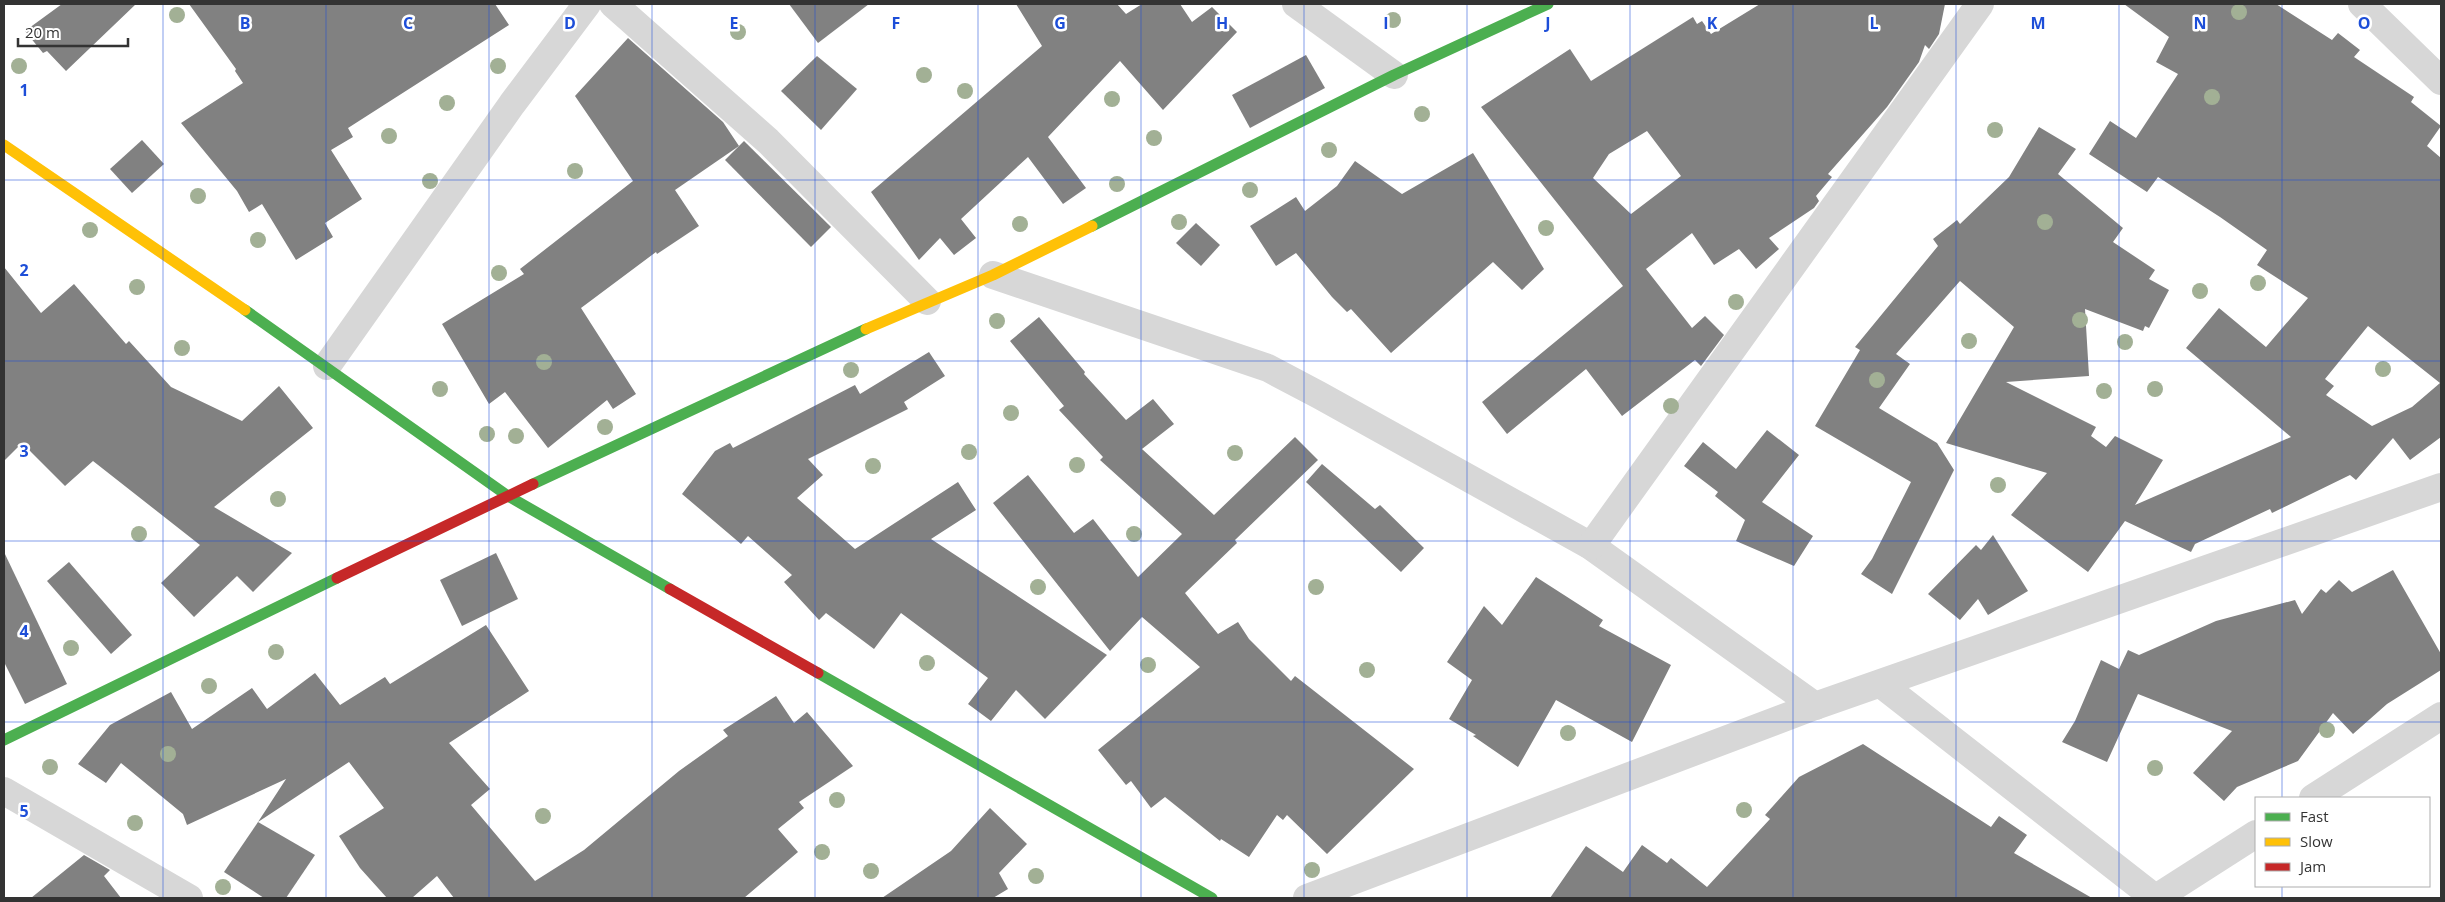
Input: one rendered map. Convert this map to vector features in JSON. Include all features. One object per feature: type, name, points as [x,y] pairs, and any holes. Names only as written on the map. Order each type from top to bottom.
[{"type":"street","points":[[326,366],[512,104],[587,4]]},
{"type":"street","points":[[613,4],[768,141],[927,301]]},
{"type":"street","points":[[1296,4],[1394,75]]},
{"type":"street","points":[[4,740],[508,496],[788,364],[927,301],[993,275],[1394,75],[1548,4]]},
{"type":"street","points":[[1591,546],[1980,4]]},
{"type":"street","points":[[2362,4],[2441,81]]},
{"type":"street","points":[[4,145],[326,366],[508,496],[1212,898]]},
{"type":"street","points":[[993,275],[1268,368],[1591,546],[1815,706]]},
{"type":"street","points":[[1306,898],[1815,706],[2441,487]]},
{"type":"street","points":[[1881,684],[2156,898],[2255,835]]},
{"type":"street","points":[[2315,797],[2441,716]]},
{"type":"street","points":[[4,791],[189,898]]},
{"type":"building","points":[[62,4],[136,4],[66,71],[47,51],[43,53],[25,31]]},
{"type":"building","points":[[189,4],[495,4],[509,25],[348,128],[353,137],[331,150],[362,199],[325,223],[333,237],[296,260],[262,204],[249,212],[237,191],[181,123],[243,83],[235,71],[236,69]]},
{"type":"building","points":[[789,4],[869,4],[818,43]]},
{"type":"building","points":[[1016,4],[1117,4],[1126,14],[1142,4],[1180,4],[1192,22],[1212,7],[1237,32],[1163,110],[1120,61],[1048,137],[1086,188],[1063,204],[1028,157],[961,219],[976,238],[954,255],[940,238],[919,260],[871,192],[1042,46]]},
{"type":"building","points":[[1760,4],[1945,4],[1939,34],[1929,49],[1925,45],[1919,62],[1887,107],[1828,174],[1832,177],[1816,196],[1819,201],[1814,208],[1769,238],[1779,249],[1756,269],[1739,249],[1714,265],[1692,233],[1646,269],[1692,328],[1705,316],[1724,335],[1701,366],[1695,360],[1622,416],[1586,369],[1507,434],[1482,402],[1623,286],[1481,107],[1570,49],[1591,81],[1693,17],[1697,24],[1702,21],[1711,34]],"holes":[[[1647,131],[1681,176],[1631,214],[1593,178],[1609,154]]]},
{"type":"building","points":[[2124,4],[2276,4],[2332,40],[2338,33],[2360,50],[2354,57],[2414,97],[2411,102],[2441,126],[2427,146],[2441,158],[2441,437],[2410,460],[2393,438],[2356,480],[2350,475],[2272,513],[2270,509],[2195,544],[2191,552],[2125,521],[2088,572],[2011,515],[2047,473],[1946,443],[2014,327],[1960,281],[1896,354],[1910,364],[1879,408],[1937,443],[1954,470],[1892,594],[1861,574],[1872,559],[1911,482],[1815,426],[1860,350],[1855,347],[1938,246],[1933,239],[1957,220],[1960,224],[2009,177],[2039,127],[2076,149],[2058,174],[2123,228],[2113,242],[2155,270],[2149,279],[2169,290],[2149,328],[2145,326],[2143,331],[2085,309],[2089,376],[2006,382],[2096,427],[2091,436],[2106,447],[2115,436],[2163,460],[2135,505],[2291,437],[2186,348],[2219,308],[2266,347],[2308,298],[2257,265],[2267,250],[2220,217],[2158,177],[2147,192],[2089,154],[2110,121],[2136,138],[2178,74],[2156,62],[2169,37]],"holes":[[[2368,326],[2440,383],[2412,407],[2372,426],[2326,395],[2334,386],[2325,379]]]},
{"type":"building","points":[[628,38],[723,122],[739,146],[675,190],[699,226],[657,254],[656,252],[581,308],[636,394],[613,409],[607,400],[548,448],[505,392],[489,404],[442,324],[524,274],[520,269],[633,181],[575,96]]},
{"type":"building","points":[[1306,55],[1325,88],[1250,128],[1232,95]]},
{"type":"building","points":[[817,56],[857,89],[821,130],[781,91]]},
{"type":"building","points":[[142,140],[164,164],[132,193],[110,169]]},
{"type":"building","points":[[744,141],[831,227],[811,247],[725,160]]},
{"type":"building","points":[[1473,153],[1544,269],[1522,290],[1493,262],[1391,353],[1351,309],[1347,312],[1332,297],[1296,253],[1276,266],[1250,226],[1296,197],[1305,211],[1337,186],[1355,161],[1402,194]]},
{"type":"building","points":[[1196,223],[1220,245],[1201,266],[1176,243]]},
{"type":"building","points":[[4,267],[41,313],[74,284],[126,344],[129,341],[171,387],[242,421],[279,386],[313,428],[214,507],[292,553],[253,592],[237,576],[194,617],[161,583],[200,545],[93,461],[65,486],[22,443],[4,461]]},
{"type":"building","points":[[1039,317],[1085,372],[1084,374],[1126,420],[1153,399],[1174,424],[1142,449],[1214,515],[1295,437],[1318,460],[1235,540],[1237,543],[1185,593],[1218,634],[1238,622],[1249,639],[1291,681],[1295,676],[1414,769],[1327,854],[1287,815],[1283,820],[1277,815],[1249,857],[1221,839],[1220,841],[1165,797],[1151,808],[1131,781],[1126,785],[1098,750],[1200,667],[1142,617],[1110,651],[993,503],[1028,475],[1074,533],[1093,519],[1138,577],[1182,534],[1100,460],[1103,457],[1059,410],[1064,406],[1010,341]]},
{"type":"building","points":[[929,352],[945,376],[904,402],[908,409],[808,459],[823,475],[797,498],[855,549],[958,482],[976,510],[931,539],[1107,655],[1045,719],[1016,690],[991,721],[968,704],[988,678],[901,613],[874,649],[826,613],[819,620],[784,582],[792,575],[748,536],[741,544],[682,494],[715,451],[730,443],[733,448],[855,385],[860,394]]},
{"type":"building","points":[[1767,430],[1799,455],[1762,502],[1813,536],[1794,566],[1736,541],[1745,520],[1715,496],[1718,492],[1684,466],[1703,442],[1736,469]]},
{"type":"building","points":[[1322,464],[1375,509],[1380,505],[1424,548],[1401,572],[1306,482]]},
{"type":"building","points":[[1993,535],[2028,591],[1988,615],[1978,599],[1960,620],[1928,594],[1976,545],[1981,550]]},
{"type":"building","points":[[4,552],[67,684],[25,704],[4,662]]},
{"type":"building","points":[[496,553],[518,599],[462,626],[440,580]]},
{"type":"building","points":[[69,562],[132,635],[111,654],[47,581]]},
{"type":"building","points":[[2393,570],[2441,654],[2441,670],[2387,704],[2353,734],[2333,713],[2298,761],[2237,787],[2224,801],[2193,773],[2232,731],[2138,694],[2107,762],[2062,742],[2075,721],[2101,660],[2119,669],[2128,650],[2139,655],[2216,621],[2295,600],[2302,614],[2321,589],[2326,593],[2339,580],[2352,592]]},
{"type":"building","points":[[1536,577],[1603,620],[1599,626],[1671,665],[1632,742],[1556,700],[1518,767],[1473,736],[1476,735],[1449,719],[1472,680],[1447,662],[1484,606],[1502,625]]},
{"type":"building","points":[[486,625],[529,691],[449,743],[490,789],[471,805],[535,881],[584,850],[679,771],[728,736],[723,730],[776,696],[794,723],[807,712],[853,766],[799,802],[804,808],[778,829],[798,852],[744,898],[454,898],[437,876],[412,898],[387,898],[360,868],[339,836],[384,808],[349,762],[258,822],[286,779],[187,825],[183,814],[121,763],[106,783],[78,764],[110,725],[171,692],[192,729],[252,688],[267,709],[315,673],[340,705],[385,677],[390,684]]},
{"type":"building","points":[[1863,744],[1991,827],[1999,816],[2027,835],[2014,853],[2092,898],[1550,898],[1586,846],[1623,872],[1642,845],[1667,863],[1671,858],[1707,887],[1770,819],[1765,815],[1799,777]]},
{"type":"building","points":[[990,808],[1027,844],[999,873],[1008,889],[993,898],[882,898],[951,851]]},
{"type":"building","points":[[258,822],[315,855],[286,898],[264,898],[224,872]]},
{"type":"building","points":[[84,855],[110,870],[104,876],[121,898],[31,898]]},
{"type":"traffic: fast","points":[[1092,226],[1394,75],[1548,4]]},
{"type":"traffic: fast","points":[[245,310],[508,496],[670,589]]},
{"type":"traffic: fast","points":[[533,484],[866,329]]},
{"type":"traffic: fast","points":[[4,740],[337,578]]},
{"type":"traffic: fast","points":[[818,673],[1212,898]]},
{"type":"traffic: slow","points":[[4,145],[245,310]]},
{"type":"traffic: slow","points":[[866,329],[993,275],[1092,226]]},
{"type":"traffic: jam","points":[[337,578],[533,484]]},
{"type":"traffic: jam","points":[[670,589],[818,673]]}]
